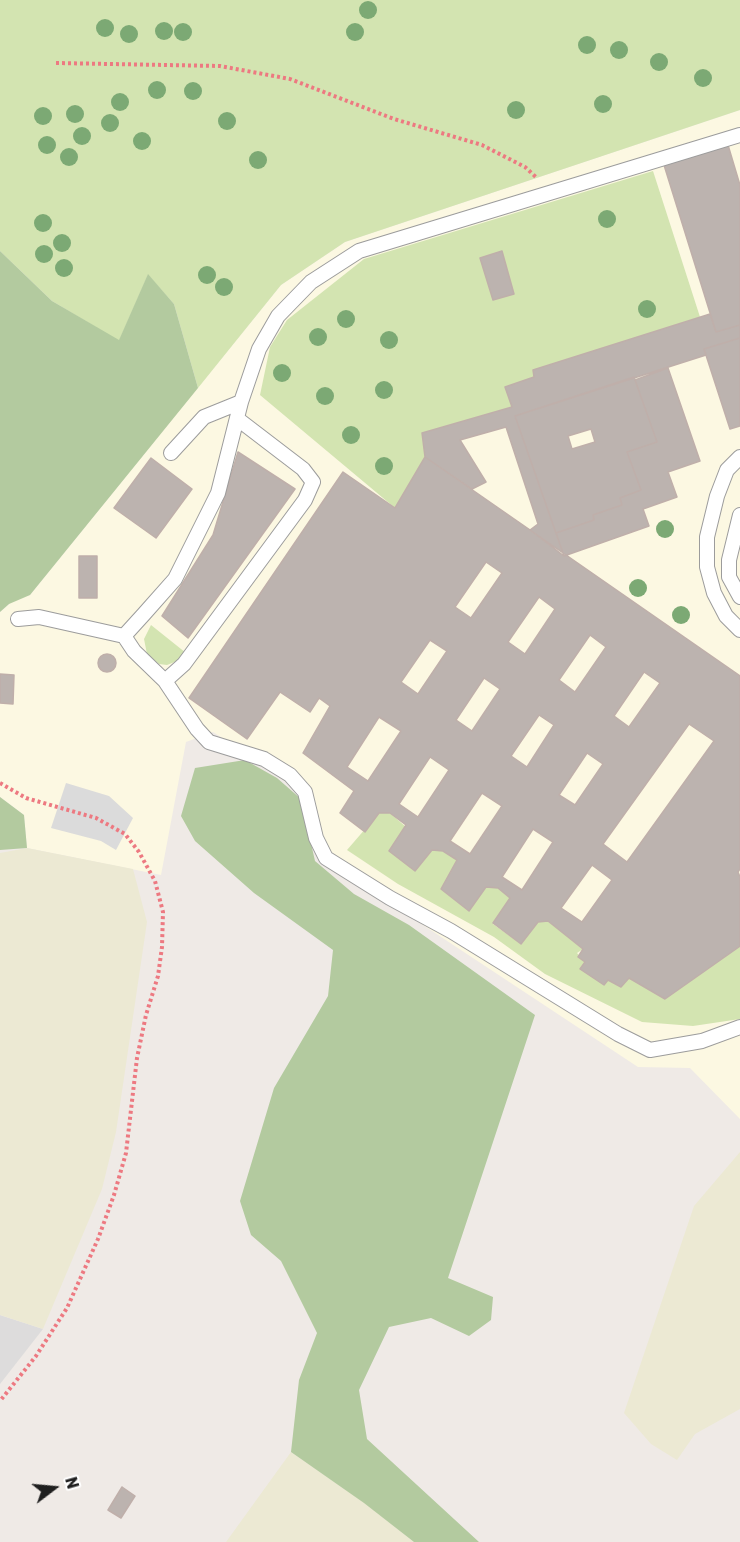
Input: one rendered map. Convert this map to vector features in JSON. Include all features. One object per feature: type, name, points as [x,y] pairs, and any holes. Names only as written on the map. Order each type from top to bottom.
[{"type":"lane","points":[[124,636],[175,579],[218,493],[239,420],[241,402],[260,349],[278,316],[311,282],[360,251],[740,135]]},
{"type":"lane","points":[[171,453],[204,417],[241,402]]},
{"type":"lane","points":[[165,681],[191,654],[305,500],[313,482],[303,469],[239,420]]},
{"type":"lane","points":[[740,457],[727,470],[717,496],[707,537],[707,567],[714,593],[726,616],[740,630]]},
{"type":"lane","points":[[740,515],[729,560],[729,577],[740,597]]},
{"type":"lane","points":[[18,619],[39,617],[124,636],[134,651],[165,681],[197,729],[210,742],[264,759],[290,775],[305,792],[316,838],[326,858],[390,898],[492,955],[618,1034],[650,1050],[702,1041],[740,1027]]},
{"type":"path","points":[[56,63],[220,66],[290,79],[394,119],[482,145],[525,167],[554,192]]},
{"type":"path","points":[[0,783],[26,798],[96,818],[125,834],[139,852],[155,881],[163,912],[158,976],[146,1015],[137,1058],[126,1152],[114,1195],[98,1239],[67,1308],[36,1356],[0,1401]]},
{"type":"shaded area","points":[[740,110],[740,1119],[690,1068],[638,1067],[317,855],[304,796],[265,765],[213,732],[186,742],[161,875],[27,848],[24,815],[0,797],[0,612],[15,599],[30,595],[281,285],[345,242]]},
{"type":"shaded area","points":[[66,783],[109,796],[133,818],[116,850],[101,841],[51,828]]},
{"type":"shaded area","points":[[27,848],[133,869],[147,922],[116,1132],[102,1189],[43,1329],[0,1315],[0,853]]},
{"type":"shaded area","points":[[740,1152],[740,1409],[695,1434],[677,1460],[651,1444],[624,1413],[694,1206]]},
{"type":"shaded area","points":[[0,1315],[43,1329],[0,1384]]},
{"type":"shaded area","points":[[291,1452],[365,1503],[414,1542],[226,1542]]},
{"type":"green space","points":[[0,0],[740,0],[740,110],[345,242],[281,285],[198,388],[174,304],[148,275],[119,341],[52,301],[0,251]]},
{"type":"green space","points":[[653,171],[700,317],[534,370],[534,377],[506,387],[512,407],[422,433],[425,457],[395,508],[260,395],[270,347],[287,320],[364,259]]},
{"type":"green space","points":[[0,251],[52,301],[119,340],[148,274],[174,304],[198,388],[30,595],[9,604],[0,612]]},
{"type":"green space","points":[[151,625],[186,653],[182,659],[167,665],[159,664],[147,654],[144,639]]},
{"type":"green space","points":[[245,760],[277,778],[301,799],[315,861],[354,894],[409,925],[535,1015],[448,1278],[493,1297],[491,1320],[469,1336],[431,1318],[389,1327],[359,1390],[367,1439],[479,1542],[414,1542],[364,1503],[291,1452],[299,1380],[317,1333],[281,1261],[251,1235],[240,1201],[274,1088],[328,996],[333,950],[254,893],[195,841],[181,816],[195,768]]},
{"type":"green space","points":[[0,797],[24,815],[27,848],[0,850]]},
{"type":"green space","points":[[379,813],[390,813],[432,850],[443,851],[457,860],[441,889],[469,911],[486,887],[498,888],[510,898],[493,924],[521,944],[538,922],[548,921],[583,949],[577,953],[585,962],[581,969],[604,985],[608,980],[621,987],[629,978],[665,999],[740,946],[740,1019],[693,1026],[642,1022],[545,974],[494,937],[398,884],[347,850]]},
{"type":"building","points":[[728,145],[740,185],[740,325],[716,332],[664,165]]},
{"type":"building","points":[[502,251],[514,294],[493,300],[480,258]]},
{"type":"building","points":[[710,314],[716,332],[740,325],[740,338],[704,349],[706,355],[515,416],[564,556],[530,530],[538,524],[506,427],[460,440],[486,482],[472,489],[425,457],[422,433],[512,407],[505,387],[534,377],[533,370]]},
{"type":"building","points":[[740,338],[740,426],[730,429],[704,349]]},
{"type":"building","points":[[668,368],[700,461],[668,472],[677,497],[643,509],[649,526],[564,556],[556,533],[594,520],[593,515],[622,505],[620,498],[641,490],[627,452],[657,442],[635,380]]},
{"type":"building","points":[[634,377],[657,442],[627,452],[641,490],[620,498],[622,505],[593,515],[594,520],[556,533],[515,416]],"holes":[[[591,429],[595,442],[572,449],[568,436]]]},
{"type":"building","points":[[238,452],[295,489],[188,638],[162,616],[213,535]]},
{"type":"building","points":[[425,457],[740,676],[740,869],[738,872],[740,877],[740,946],[665,999],[629,978],[621,987],[608,980],[604,985],[580,969],[585,962],[578,957],[583,949],[548,921],[538,922],[521,944],[493,923],[510,898],[498,888],[486,887],[469,911],[441,889],[457,860],[443,851],[432,850],[415,871],[389,851],[406,825],[390,813],[379,813],[365,832],[340,813],[354,791],[303,753],[330,706],[319,698],[310,712],[280,692],[247,739],[189,698],[343,472],[395,508]],"holes":[[[486,562],[502,573],[471,618],[455,607]],[[539,597],[555,609],[525,654],[508,642]],[[590,635],[606,647],[575,692],[559,680]],[[430,640],[447,651],[418,694],[401,682]],[[644,672],[660,683],[629,727],[614,716]],[[484,678],[500,689],[472,731],[456,720]],[[539,715],[554,725],[527,767],[511,756]],[[379,717],[401,731],[368,781],[347,767]],[[689,724],[714,741],[627,862],[603,844]],[[587,753],[603,764],[575,805],[559,795]],[[430,757],[449,770],[418,817],[399,804]],[[482,793],[502,806],[470,854],[450,841]],[[533,829],[553,842],[522,890],[502,877]],[[592,865],[612,880],[582,922],[561,908]]]},
{"type":"building","points":[[151,458],[192,489],[156,538],[114,508]]},
{"type":"building","points":[[79,556],[97,556],[97,598],[79,598]]},
{"type":"building","points":[[107,654],[113,657],[116,663],[113,669],[107,672],[101,669],[98,663],[101,657]]},
{"type":"building","points":[[0,674],[14,675],[13,704],[0,703]]},
{"type":"building","points":[[122,1487],[135,1496],[121,1518],[108,1510]]}]
